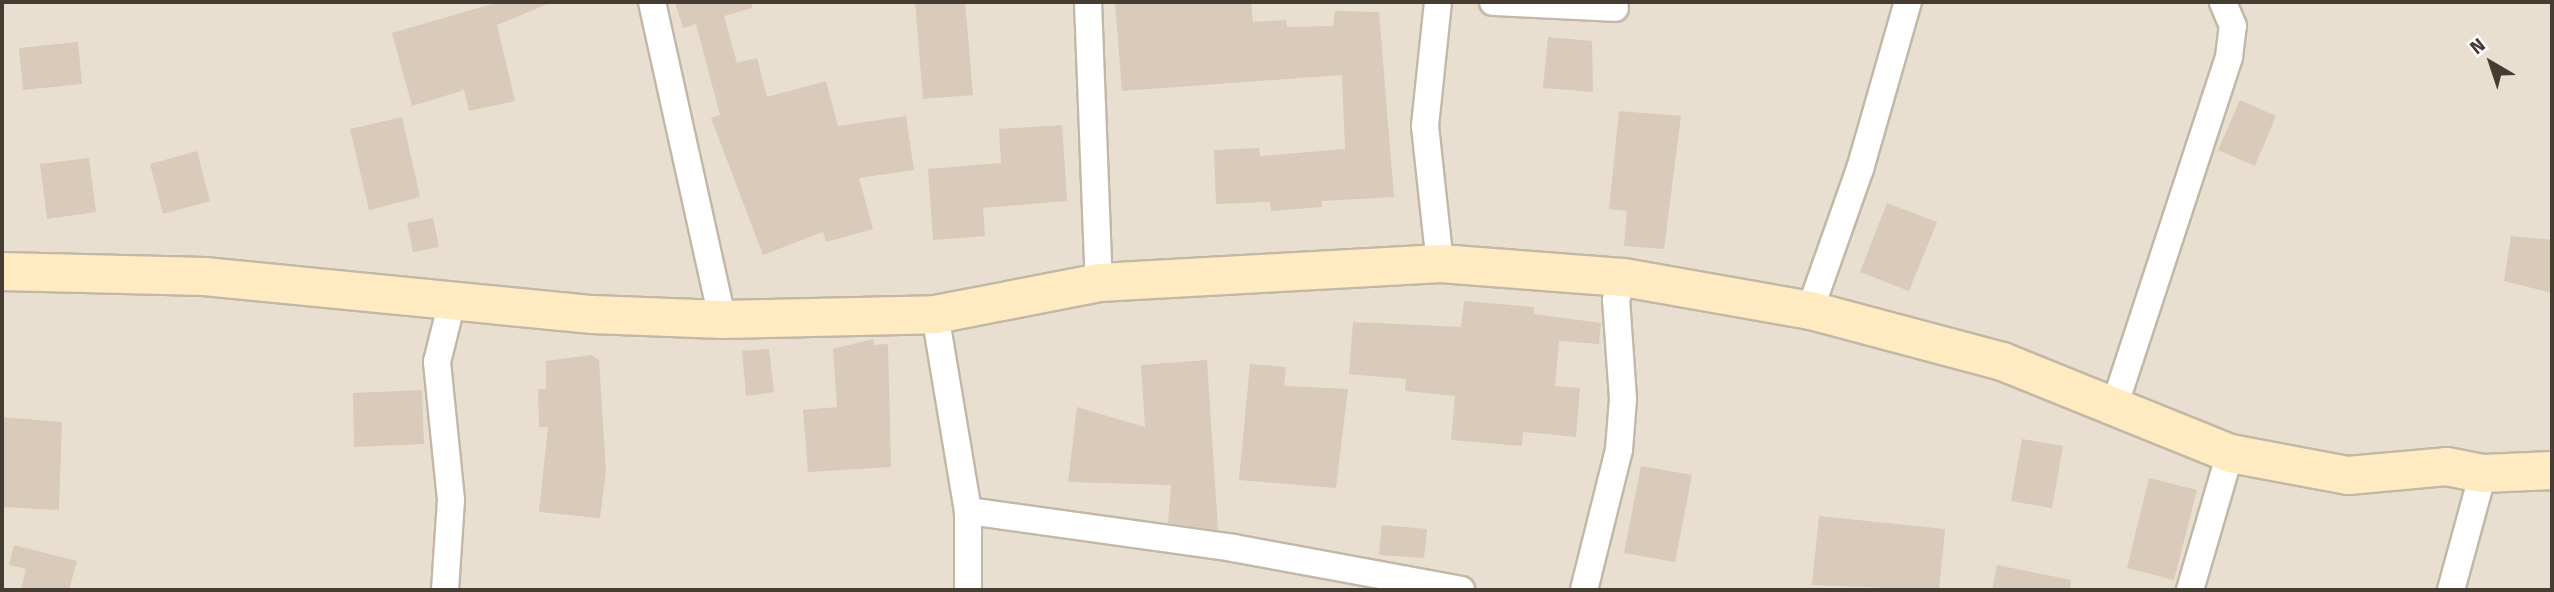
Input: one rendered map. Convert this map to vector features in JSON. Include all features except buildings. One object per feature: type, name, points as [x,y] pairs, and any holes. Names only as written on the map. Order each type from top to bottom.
[{"type":"street","points":[[652,2],[722,319]]},
{"type":"street","points":[[1088,2],[1099,282]]},
{"type":"street","points":[[1438,2],[1425,126],[1440,263]]},
{"type":"street","points":[[1493,2],[1615,8]]},
{"type":"street","points":[[1810,310],[1860,169],[1908,2]]},
{"type":"street","points":[[2113,410],[2229,57],[2233,26],[2223,2]]},
{"type":"street","points":[[2,271],[204,276],[453,298],[592,314],[722,319],[935,314],[1099,282],[1440,263],[1623,277],[1810,310],[2002,361],[2113,410],[2230,453],[2348,475],[2446,466],[2483,473],[2552,470]]},
{"type":"street","points":[[1584,590],[1617,469],[1623,399],[1616,300],[1623,277]]},
{"type":"street","points":[[445,590],[451,500],[437,362],[453,298]]},
{"type":"street","points":[[935,314],[968,511],[968,590]]},
{"type":"street","points":[[2190,590],[2230,453]]},
{"type":"street","points":[[2451,590],[2483,473]]},
{"type":"street","points":[[968,511],[1233,548],[1461,590]]},
{"type":"shaded area","points":[[2,2],[2552,2],[2552,590],[2,590]]}]
